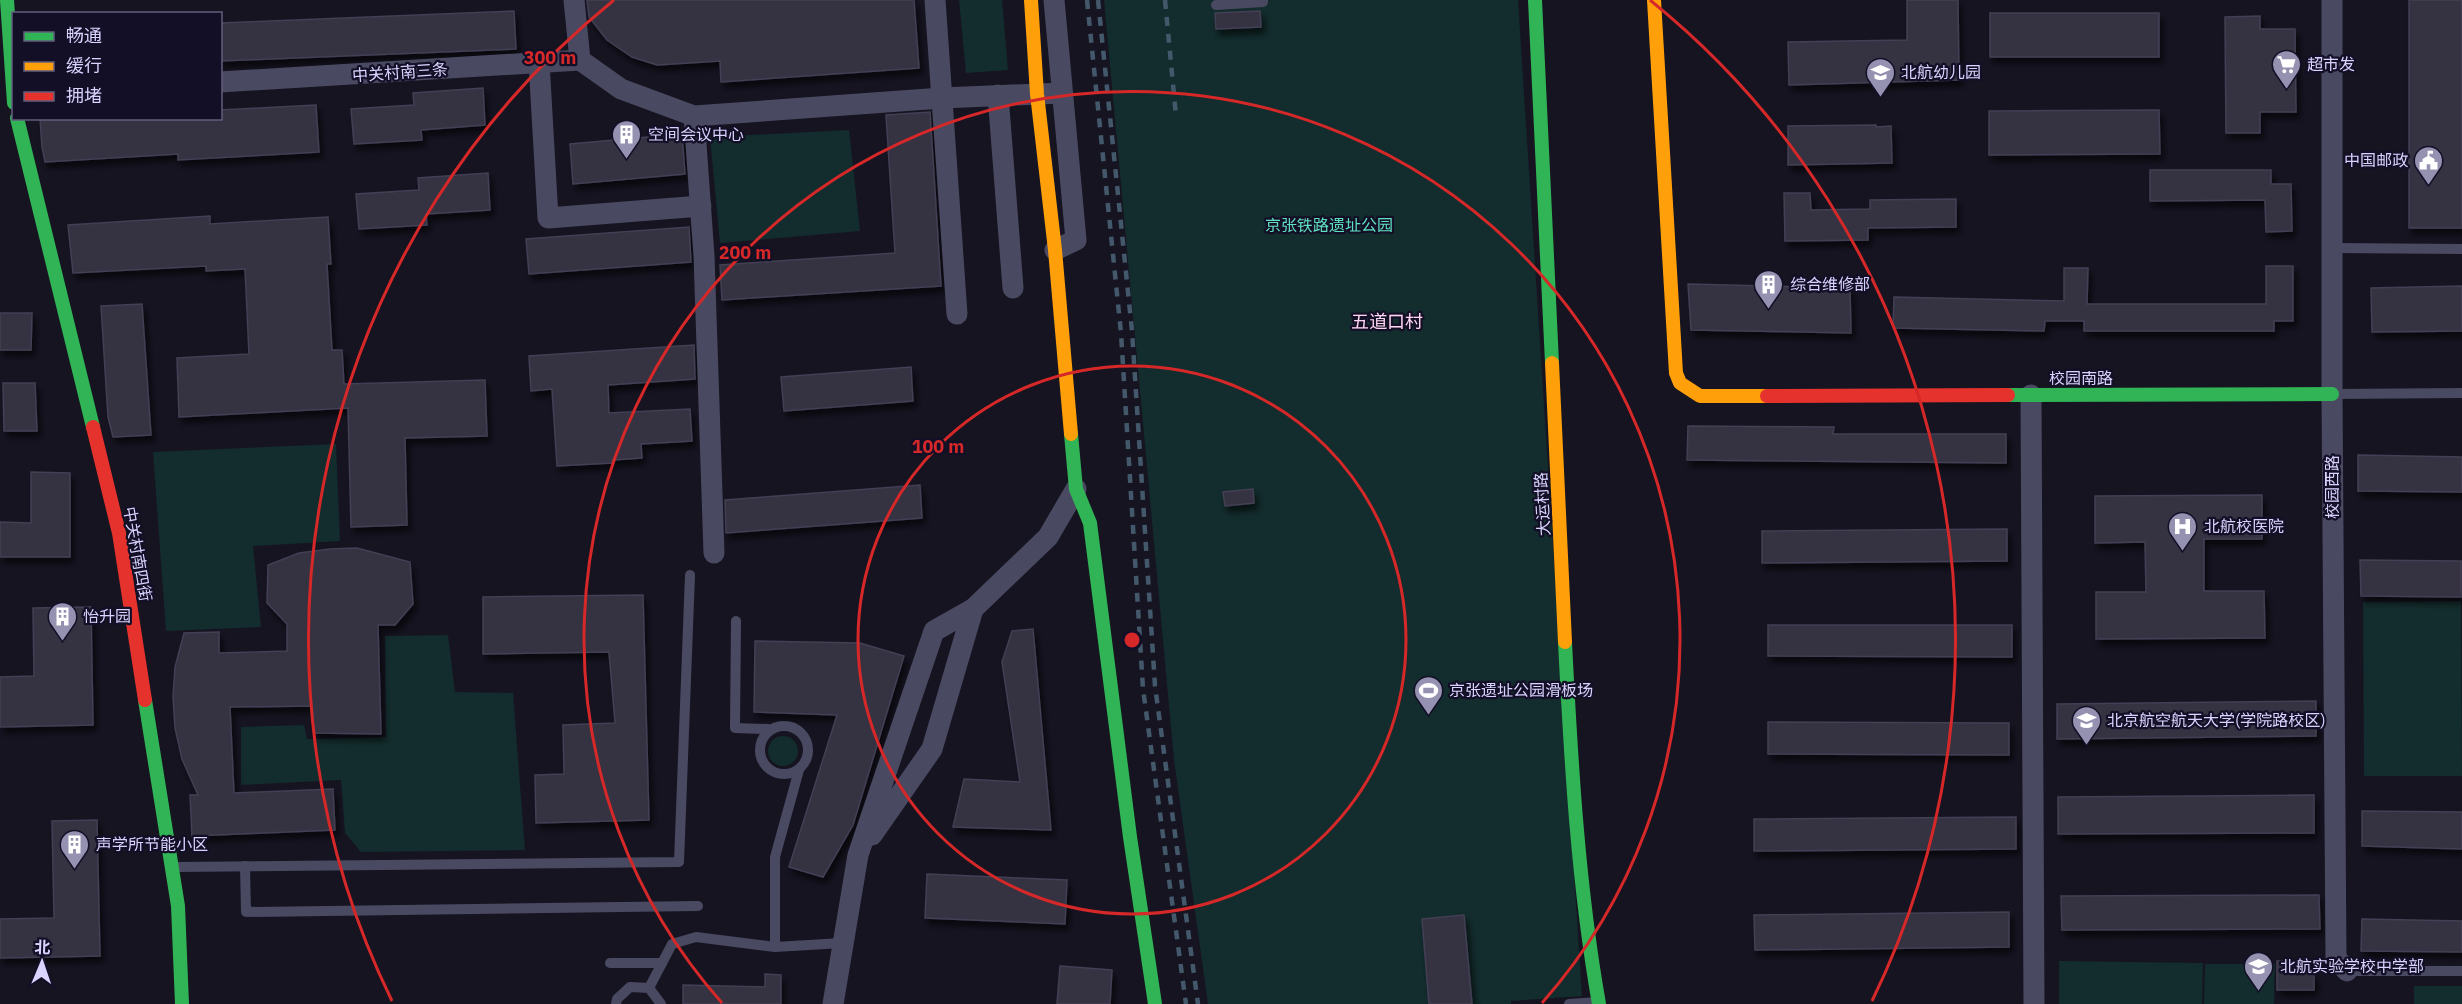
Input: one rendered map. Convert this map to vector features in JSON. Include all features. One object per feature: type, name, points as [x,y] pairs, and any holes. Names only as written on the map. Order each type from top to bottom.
[{"type":"street","points":[[7,0],[12,81]]},
{"type":"street","points":[[574,0],[580,60],[621,89],[694,116],[942,98],[1062,93]]},
{"type":"street","points":[[935,0],[957,314]]},
{"type":"street","points":[[1032,0],[1037,94],[1076,489],[1090,522],[1130,837],[1155,1004]]},
{"type":"street","points":[[1054,0],[1076,240],[1054,250]]},
{"type":"street","name":"大运村路","points":[[1534,0],[1569,718],[1588,942],[1599,1003]]},
{"type":"street","name":"校园南路","points":[[1654,0],[1676,373],[1680,383],[1700,396],[2332,394]]},
{"type":"street","name":"校园西路","points":[[2332,0],[2336,958],[2347,971]]},
{"type":"street","name":"中关村南三条","points":[[222,82],[580,60]]},
{"type":"street","points":[[538,62],[548,218],[701,206]]},
{"type":"street","points":[[998,95],[1013,288]]},
{"type":"street","points":[[694,116],[701,206],[714,553]]},
{"type":"street","name":"中关村南四街","points":[[17,120],[119,533],[178,906],[182,1004]]},
{"type":"street","points":[[2031,394],[2034,1004]]},
{"type":"street","points":[[833,1004],[858,855],[934,631],[973,609],[1048,537],[1076,489]]},
{"type":"street","points":[[858,855],[932,749],[973,609]]},
{"type":"lane","points":[[1216,5],[1263,2],[1263,0]]},
{"type":"lane","points":[[2333,248],[2462,249]]},
{"type":"lane","name":"校园南路","points":[[2332,394],[2462,393]]},
{"type":"lane","points":[[172,867],[679,862],[690,575]]},
{"type":"lane","points":[[736,621],[735,729],[768,729],[787,724],[804,734],[809,753],[800,770],[775,857],[776,946]]},
{"type":"lane","points":[[768,729],[758,746],[763,765],[780,775],[800,770]]},
{"type":"lane","points":[[245,866],[246,912],[698,906]]},
{"type":"lane","points":[[649,988],[672,944],[696,937],[800,947],[842,943]]},
{"type":"lane","points":[[610,963],[662,963]]},
{"type":"lane","points":[[2347,971],[2462,971]]},
{"type":"lane","points":[[616,1004],[617,999],[630,987],[649,988]]},
{"type":"lane","points":[[649,988],[661,1004]]},
{"type":"lane","points":[[1569,1004],[1599,1003]]},
{"type":"green space","points":[[959,0],[1002,0],[1008,70],[966,73]]},
{"type":"green space","name":"京张铁路遗址公园","points":[[1104,0],[1518,0],[1582,996],[1511,1001],[1511,1004],[1208,1004],[1174,760]]},
{"type":"green space","points":[[849,130],[860,231],[720,243],[710,137]]},
{"type":"green space","points":[[336,444],[340,541],[253,546],[261,627],[166,631],[153,452]]},
{"type":"green space","points":[[2461,601],[2462,776],[2364,776],[2363,602]]},
{"type":"green space","points":[[448,635],[455,692],[513,693],[525,850],[361,852],[345,833],[341,780],[241,785],[241,727],[304,725],[307,739],[386,737],[385,636]]},
{"type":"green space","points":[[783,736],[794,740],[798,751],[794,762],[783,766],[772,762],[768,751],[772,740]]},
{"type":"green space","points":[[2059,961],[2203,963],[2202,1004],[2059,1004]]},
{"type":"green space","points":[[2205,964],[2275,964],[2274,1004],[2204,1004]]},
{"type":"green space","points":[[2414,986],[2462,986],[2462,1004],[2414,1004]]},
{"type":"building","points":[[587,0],[914,0],[919,68],[721,82],[720,61],[657,65],[632,57],[607,40],[589,17]]},
{"type":"building","points":[[1907,0],[1958,0],[1959,80],[1789,85],[1788,42],[1907,40]]},
{"type":"building","points":[[2409,0],[2462,0],[2462,228],[2409,228]]},
{"type":"building","points":[[514,11],[516,49],[222,61],[222,23]]},
{"type":"building","points":[[1260,11],[1261,27],[1216,29],[1215,13]]},
{"type":"building","points":[[1990,13],[2159,13],[2159,57],[1990,57]]},
{"type":"building","points":[[2260,16],[2260,29],[2295,29],[2296,112],[2260,112],[2260,133],[2226,133],[2225,17]]},
{"type":"building","points":[[483,88],[485,125],[421,130],[422,140],[354,144],[351,109],[414,105],[413,93]]},
{"type":"building","points":[[316,105],[319,152],[178,160],[178,154],[45,162],[40,120],[222,120],[222,110]]},
{"type":"building","points":[[2159,110],[2160,154],[1989,155],[1989,111]]},
{"type":"building","points":[[930,112],[941,286],[722,300],[720,265],[895,253],[886,115]]},
{"type":"building","points":[[1876,125],[1876,127],[1891,126],[1892,163],[1788,165],[1788,126]]},
{"type":"building","name":"空间会议中心","points":[[682,134],[685,174],[573,184],[570,144]]},
{"type":"building","points":[[2150,170],[2271,170],[2271,184],[2291,184],[2292,231],[2266,232],[2265,200],[2150,201]]},
{"type":"building","points":[[488,173],[490,210],[426,214],[427,225],[359,229],[356,194],[419,190],[418,178]]},
{"type":"building","points":[[1784,193],[1810,193],[1811,210],[1870,209],[1870,200],[1956,199],[1956,227],[1868,228],[1868,240],[1785,241]]},
{"type":"building","points":[[210,216],[210,224],[328,217],[331,264],[327,264],[332,350],[342,350],[344,384],[485,380],[487,436],[405,438],[407,525],[351,527],[348,408],[179,417],[177,358],[249,354],[245,269],[206,271],[206,266],[73,273],[68,225]]},
{"type":"building","points":[[689,227],[691,262],[529,274],[526,239]]},
{"type":"building","points":[[2266,266],[2293,266],[2293,321],[2274,321],[2274,331],[2084,331],[2084,321],[2045,321],[2044,331],[1893,328],[1894,297],[2064,301],[2064,268],[2088,268],[2087,304],[2266,304]]},
{"type":"building","name":"综合维修部","points":[[1688,284],[1850,288],[1851,333],[1691,330]]},
{"type":"building","points":[[2462,286],[2462,331],[2372,332],[2371,288]]},
{"type":"building","points":[[142,304],[151,435],[113,437],[108,417],[101,306]]},
{"type":"building","points":[[0,313],[32,313],[31,350],[0,350]]},
{"type":"building","points":[[694,345],[695,379],[608,385],[609,413],[690,409],[692,441],[641,444],[642,458],[612,460],[612,463],[557,466],[552,389],[531,391],[529,356]]},
{"type":"building","points":[[911,367],[913,401],[784,411],[781,377]]},
{"type":"building","points":[[3,383],[35,383],[37,431],[4,431]]},
{"type":"building","points":[[1688,426],[1834,427],[1833,434],[2006,434],[2006,463],[1687,460]]},
{"type":"building","points":[[2358,455],[2462,457],[2462,492],[2358,491]]},
{"type":"building","points":[[31,472],[70,473],[70,557],[0,557],[0,522],[31,523]]},
{"type":"building","points":[[920,485],[922,518],[726,533],[725,500]]},
{"type":"building","points":[[1253,489],[1254,503],[1225,506],[1223,492]]},
{"type":"building","name":"北航校医院","points":[[2262,495],[2262,539],[2204,539],[2204,591],[2264,591],[2265,638],[2096,639],[2096,592],[2146,592],[2145,542],[2095,543],[2095,496]]},
{"type":"building","points":[[2007,529],[2007,561],[1762,563],[1762,531]]},
{"type":"building","points":[[357,548],[410,562],[413,604],[395,625],[378,625],[381,734],[314,733],[312,706],[230,707],[234,793],[333,789],[335,830],[192,836],[190,795],[198,795],[182,759],[175,728],[173,697],[175,667],[184,633],[219,632],[219,653],[287,651],[287,624],[267,603],[268,565],[299,553]]},
{"type":"building","points":[[2360,560],[2461,561],[2461,597],[2361,596]]},
{"type":"building","points":[[643,595],[649,820],[536,823],[535,775],[564,774],[563,725],[615,723],[609,652],[483,654],[483,597]]},
{"type":"building","name":"怡升园","points":[[91,607],[93,725],[0,727],[0,677],[34,676],[33,608]]},
{"type":"building","points":[[1768,625],[2012,625],[2012,657],[1768,656]]},
{"type":"building","points":[[1033,629],[1051,830],[953,827],[964,779],[1020,782],[1002,662],[1012,631]]},
{"type":"building","points":[[755,641],[860,643],[904,656],[853,825],[823,877],[789,867],[837,715],[754,712]]},
{"type":"building","points":[[2316,701],[2316,736],[2057,739],[2057,704]]},
{"type":"building","points":[[1768,722],[2009,723],[2009,755],[1768,754]]},
{"type":"building","points":[[2314,795],[2314,833],[2058,834],[2058,797]]},
{"type":"building","points":[[2362,811],[2462,812],[2462,849],[2362,846]]},
{"type":"building","points":[[2016,817],[2016,849],[1754,851],[1754,819]]},
{"type":"building","name":"声学所节能小区","points":[[97,820],[100,956],[0,958],[0,919],[54,918],[52,821]]},
{"type":"building","points":[[927,874],[1067,880],[1065,924],[925,918]]},
{"type":"building","points":[[2319,895],[2320,929],[2062,930],[2061,896]]},
{"type":"building","points":[[2009,912],[2009,947],[1755,950],[1754,915]]},
{"type":"building","points":[[1464,915],[1472,1004],[1429,1004],[1422,919]]},
{"type":"building","points":[[2362,919],[2462,921],[2462,952],[2361,951]]},
{"type":"building","points":[[2277,961],[2307,961],[2307,972],[2314,973],[2314,990],[2277,990]]},
{"type":"building","points":[[1060,966],[1112,970],[1110,1004],[1057,1004]]},
{"type":"building","points":[[765,974],[781,975],[781,1004],[683,1004],[683,985],[765,987]]},
{"type":"railway","points":[[1087,0],[1121,333],[1143,689],[1186,1004]]},
{"type":"railway","points":[[1098,0],[1132,331],[1155,686],[1198,1004]]},
{"type":"railway","points":[[1165,0],[1176,116]]},
{"type":"traffic: fast","points":[[7,0],[12,74]]},
{"type":"traffic: fast","points":[[1535,0],[1552,363]]},
{"type":"traffic: fast","points":[[17,120],[93,427]]},
{"type":"traffic: fast","points":[[2008,395],[2332,394]]},
{"type":"traffic: fast","points":[[1071,434],[1076,489],[1090,523],[1130,837],[1155,1004]]},
{"type":"traffic: fast","points":[[1565,642],[1581,869],[1599,1004]]},
{"type":"traffic: fast","points":[[145,700],[178,906],[182,1004]]},
{"type":"traffic: slow","points":[[1031,0],[1037,94],[1055,250],[1071,434]]},
{"type":"traffic: slow","points":[[1654,0],[1676,373],[1680,383],[1700,396],[1767,396]]},
{"type":"traffic: slow","points":[[1552,363],[1565,642]]},
{"type":"traffic: jam","points":[[1767,396],[2008,395]]},
{"type":"traffic: jam","points":[[93,427],[119,533],[145,700]]},
{"type":"place","name":"超市发","points":[[2286,90]]},
{"type":"place","name":"北航幼儿园","points":[[1880,98]]},
{"type":"place","name":"空间会议中心","points":[[627,160]]},
{"type":"place","name":"中国邮政","points":[[2429,186]]},
{"type":"place","name":"综合维修部","points":[[1769,310]]},
{"type":"place","name":"北航校医院","points":[[2183,552]]},
{"type":"place","name":"怡升园","points":[[62,642]]},
{"type":"place","name":"京张遗址公园滑板场","points":[[1428,716]]},
{"type":"place","name":"北京航空航天大学(学院路校区)","points":[[2086,746]]},
{"type":"place","name":"声学所节能小区","points":[[75,870]]},
{"type":"place","name":"北航实验学校中学部","points":[[2259,992]]},
{"type":"district","name":"五道口村","points":[[1387,322]]}]
